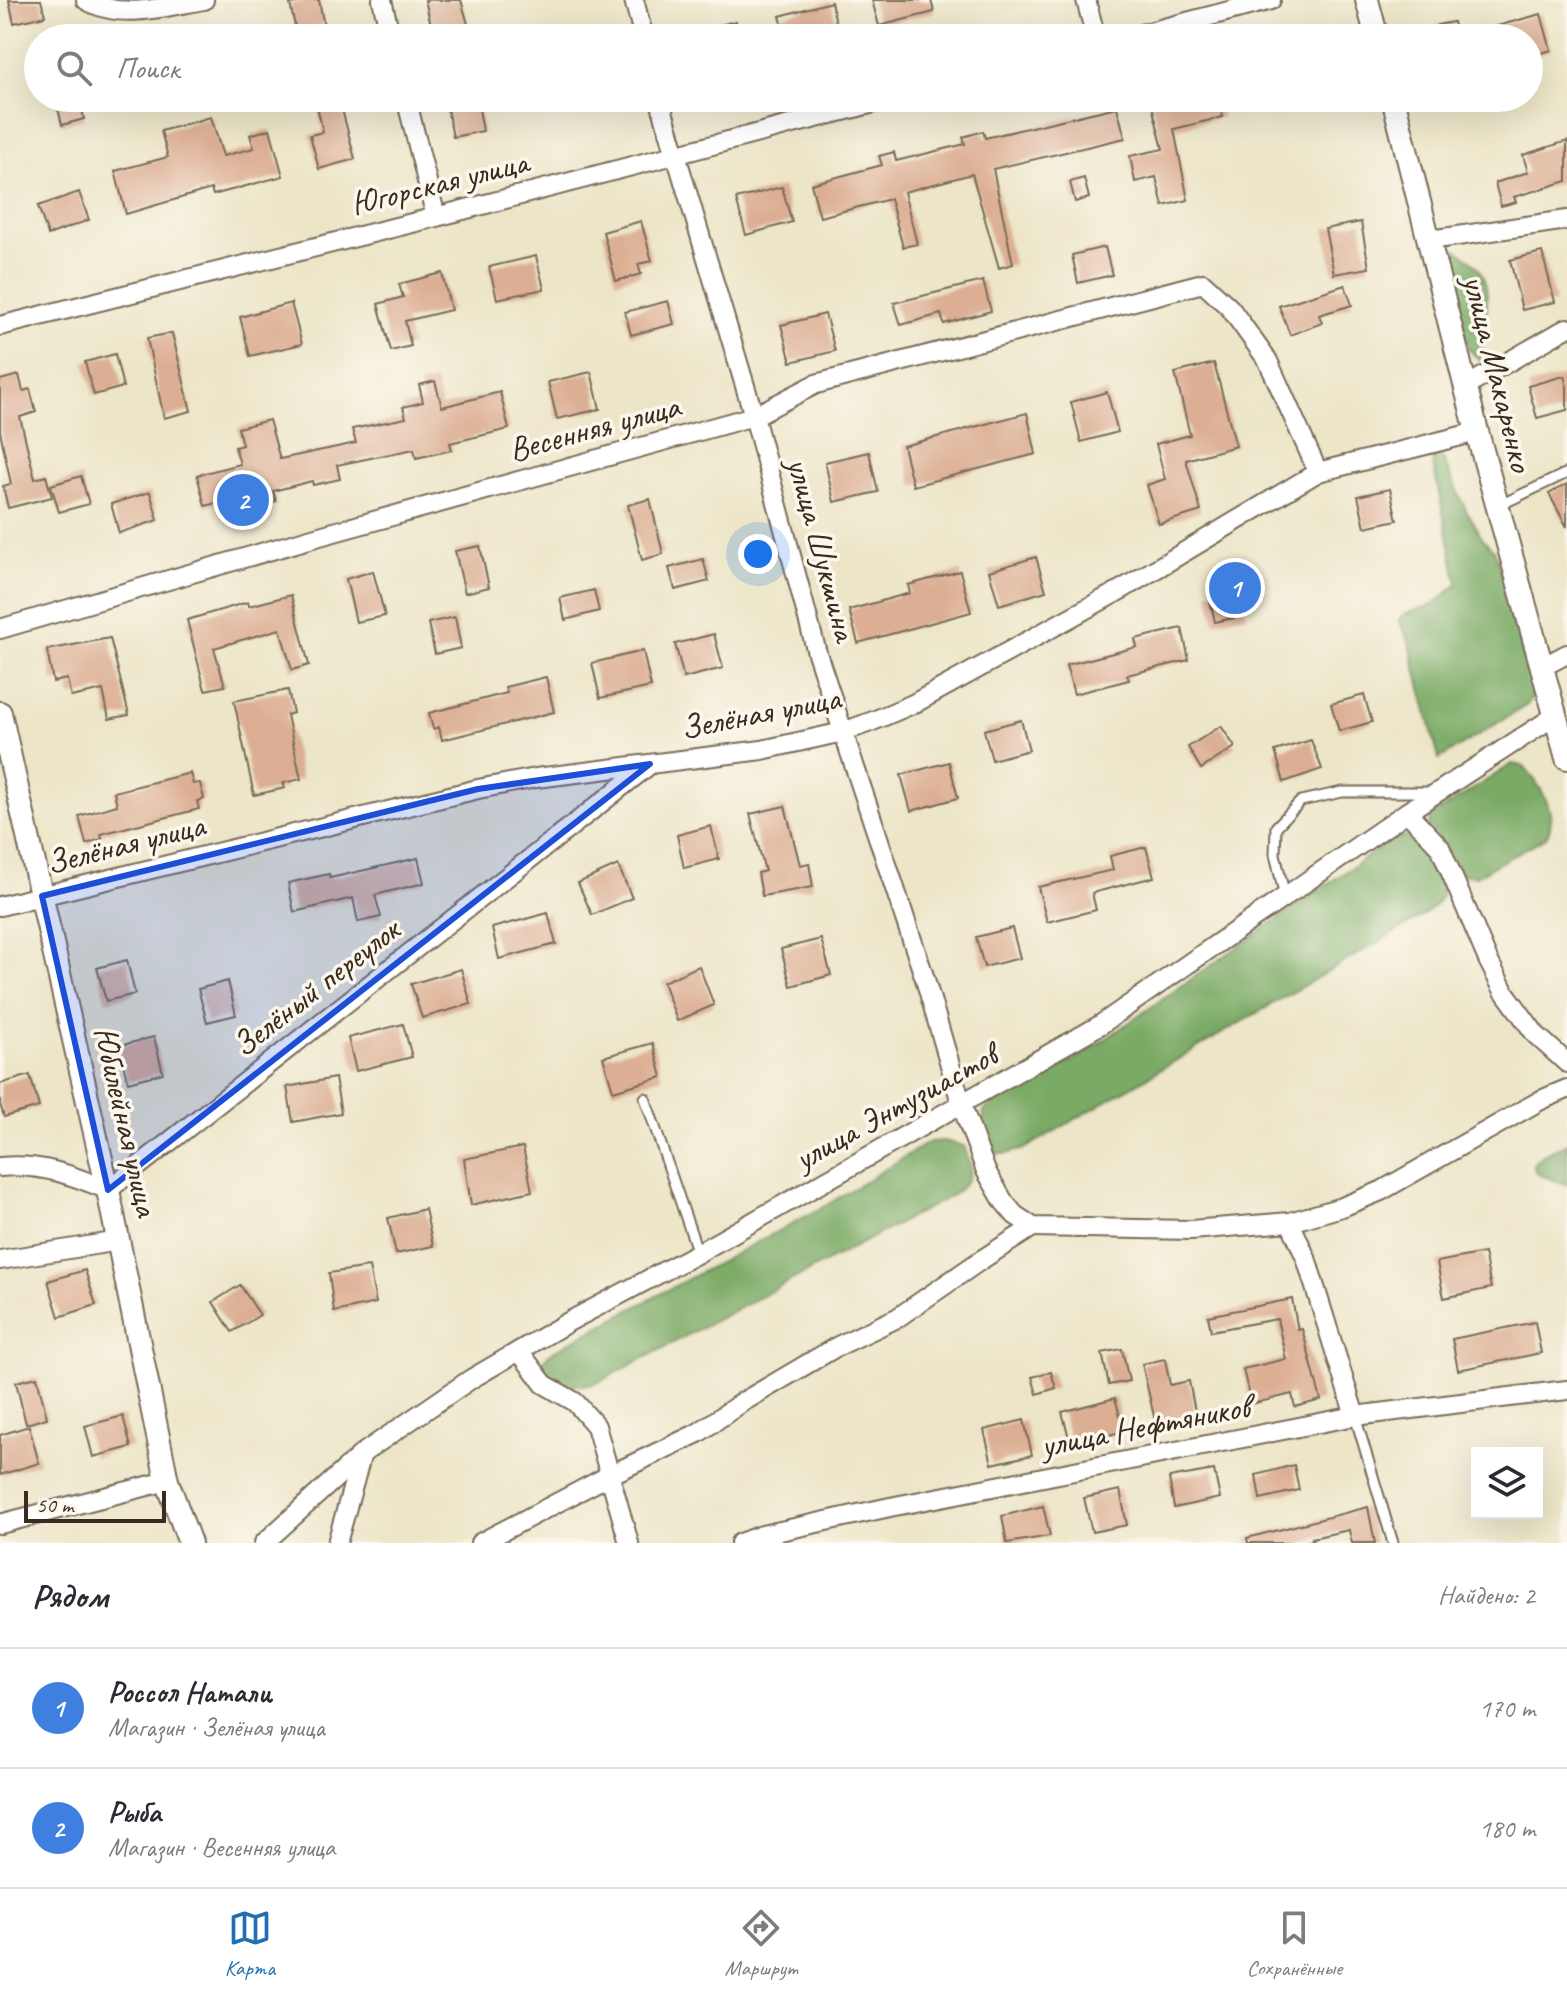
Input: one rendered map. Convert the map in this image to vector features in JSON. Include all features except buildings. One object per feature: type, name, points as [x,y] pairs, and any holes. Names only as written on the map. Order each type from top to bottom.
[{"type":"street","points":[[86,0],[109,10],[141,10],[204,0]]},
{"type":"street","points":[[382,0],[388,24]]},
{"type":"street","points":[[634,0],[640,24]]},
{"type":"street","points":[[1086,0],[1092,24]]},
{"type":"street","points":[[1179,24],[1271,0]]},
{"type":"street","points":[[1367,0],[1373,24]]},
{"type":"street","points":[[410,112],[436,217]]},
{"type":"street","name":"улица Шукшина","points":[[663,112],[754,416],[817,653],[925,979],[962,1106],[986,1171],[1004,1202],[1015,1215],[1033,1227]]},
{"type":"street","name":"Югорская улица","points":[[0,326],[838,112]]},
{"type":"street","name":"улица Макаренко","points":[[1397,112],[1465,387],[1567,758]]},
{"type":"street","points":[[1430,240],[1567,220]]},
{"type":"street","name":"Весенняя улица","points":[[0,629],[316,537],[754,416],[816,384],[1203,283],[1230,308],[1268,361],[1318,472]]},
{"type":"street","points":[[1465,387],[1567,328]]},
{"type":"street","name":"Зелёная улица","points":[[0,906],[478,789],[536,778],[762,750],[843,732],[915,703],[1124,588],[1318,472],[1477,432]]},
{"type":"street","points":[[1542,667],[1567,654]]},
{"type":"street","name":"Юбилейная улица","points":[[0,713],[108,1190],[167,1481],[190,1543]]},
{"type":"street","name":"улица Энтузиастов","points":[[264,1543],[363,1453],[471,1379],[570,1321],[962,1106],[1100,1025],[1407,812],[1555,716]]},
{"type":"street","name":"Зелёный переулок","points":[[108,1190],[650,764]]},
{"type":"street","points":[[1407,812],[1440,847],[1504,991],[1536,1035],[1567,1063]]},
{"type":"street","points":[[480,1543],[698,1433],[741,1403],[836,1347],[897,1318],[1033,1227],[1191,1230],[1290,1222],[1342,1207],[1381,1191],[1541,1100],[1567,1089]]},
{"type":"street","points":[[0,1167],[44,1167],[108,1190]]},
{"type":"street","points":[[1290,1222],[1306,1258],[1355,1416]]},
{"type":"street","points":[[0,1260],[119,1241]]},
{"type":"street","points":[[519,1351],[544,1384],[575,1402],[596,1426],[629,1543]]},
{"type":"street","name":"улица Нефтяников","points":[[740,1543],[762,1535],[890,1507],[1355,1416],[1567,1390]]},
{"type":"street","points":[[337,1543],[363,1453]]},
{"type":"street","points":[[0,1524],[167,1481]]},
{"type":"lane","points":[[1498,506],[1567,473]]},
{"type":"lane","points":[[1285,897],[1275,854],[1276,827],[1301,801],[1342,792],[1438,792]]},
{"type":"lane","points":[[645,1098],[698,1253]]},
{"type":"lane","points":[[1355,1416],[1393,1543]]},
{"type":"highlighted area","points":[[650,764],[108,1190],[42,896],[478,789]]},
{"type":"green space","points":[[1456,249],[1471,260],[1486,285],[1483,359],[1480,361],[1467,347],[1450,264],[1450,250]]},
{"type":"green space","points":[[1431,455],[1441,455],[1464,506],[1495,551],[1531,684],[1532,698],[1527,705],[1439,759],[1409,641],[1399,621],[1401,616],[1434,604],[1458,584]]},
{"type":"green space","points":[[1512,764],[1524,766],[1546,800],[1551,819],[1546,837],[1476,876],[1462,874],[1429,826],[1430,817]]},
{"type":"green space","points":[[1407,836],[1434,864],[1441,883],[1439,900],[1428,912],[1024,1149],[995,1153],[984,1123],[984,1111],[993,1104],[1078,1058],[1394,838]]},
{"type":"green space","points":[[944,1141],[964,1146],[970,1168],[965,1184],[953,1195],[595,1384],[566,1385],[543,1370],[543,1360],[553,1351],[825,1206],[929,1142]]},
{"type":"green space","points":[[1567,1143],[1567,1185],[1536,1173],[1533,1164],[1543,1155]]},
{"type":"place","name":"Рыба","points":[[243,500]]},
{"type":"place","name":"Россол Натали","points":[[1235,588]]}]
